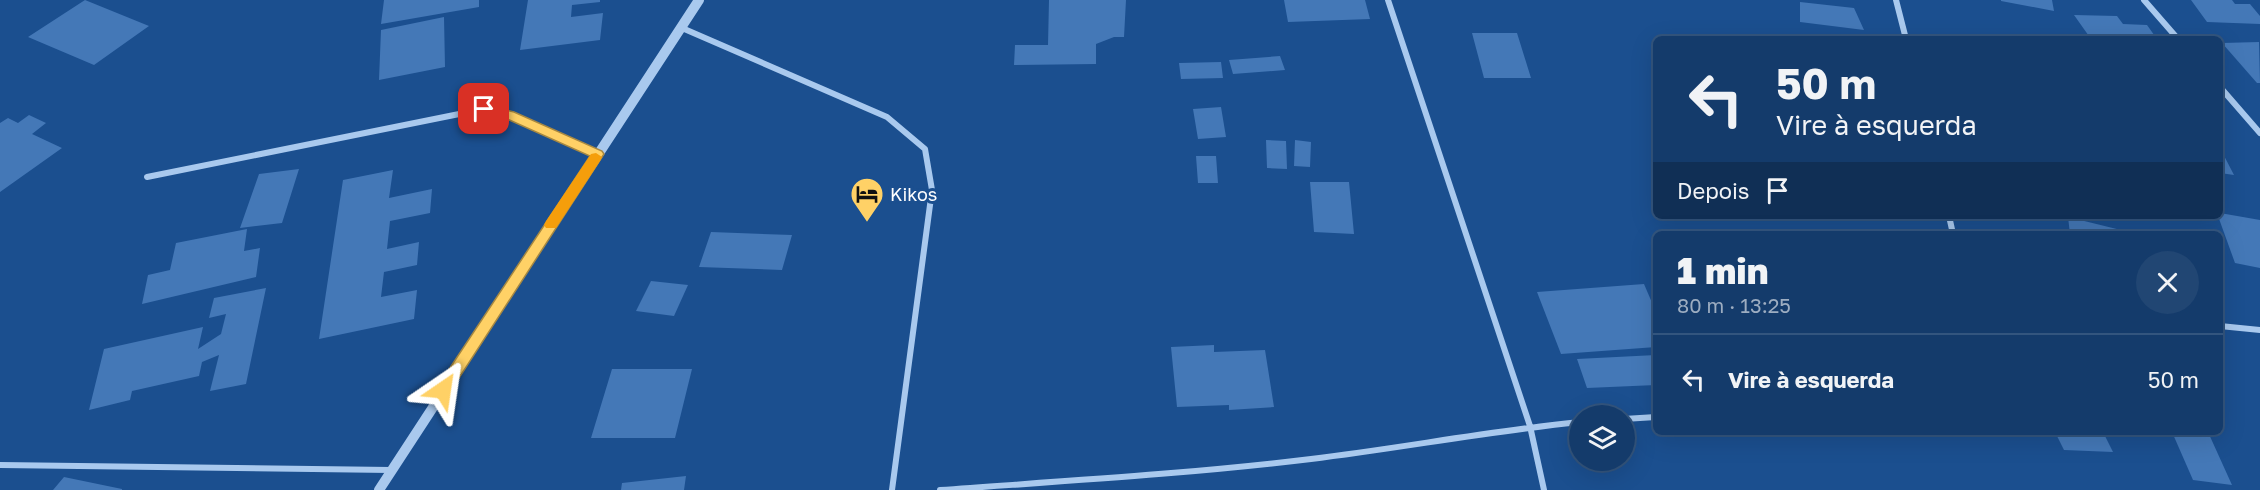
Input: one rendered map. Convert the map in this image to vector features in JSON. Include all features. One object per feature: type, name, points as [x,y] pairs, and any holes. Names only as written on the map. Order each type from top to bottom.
[{"type":"street","points":[[379,490],[699,0]]},
{"type":"street","points":[[1388,0],[1530,426],[1544,490]]},
{"type":"street","points":[[1896,0],[1905,36]]},
{"type":"street","points":[[2144,0],[2175,36]]},
{"type":"street","points":[[682,28],[887,117],[925,149],[932,190],[892,490]]},
{"type":"street","points":[[2223,90],[2260,133]]},
{"type":"street","points":[[147,177],[484,109],[510,115],[598,154]]},
{"type":"street","points":[[2223,326],[2260,330]]},
{"type":"street","points":[[1635,418],[1653,417]]},
{"type":"street","points":[[940,490],[1171,473],[1360,453],[1530,426],[1569,423]]},
{"type":"street","points":[[0,465],[392,470]]},
{"type":"building","points":[[85,0],[149,26],[94,65],[28,37]]},
{"type":"building","points":[[384,0],[479,0],[479,7],[381,24]]},
{"type":"building","points":[[528,0],[600,0],[600,2],[572,5],[571,17],[603,13],[600,40],[520,50]]},
{"type":"building","points":[[1049,0],[1126,0],[1124,37],[1114,37],[1096,44],[1096,64],[1014,65],[1015,45],[1048,45]]},
{"type":"building","points":[[1284,0],[1365,0],[1370,19],[1288,22]]},
{"type":"building","points":[[2052,0],[2054,11],[2001,1]]},
{"type":"building","points":[[2191,0],[2232,0],[2235,4],[2250,4],[2260,16],[2260,24],[2207,22]]},
{"type":"building","points":[[1800,2],[1854,8],[1864,30],[1800,22]]},
{"type":"building","points":[[2074,15],[2117,16],[2123,24],[2147,25],[2155,36],[2089,36]]},
{"type":"building","points":[[444,17],[445,67],[379,80],[381,30]]},
{"type":"building","points":[[1472,33],[1517,33],[1531,78],[1484,78]]},
{"type":"building","points":[[2259,42],[2260,83],[2257,83],[2223,43]]},
{"type":"building","points":[[1280,56],[1285,70],[1233,74],[1229,60]]},
{"type":"building","points":[[1221,62],[1223,78],[1181,79],[1179,63]]},
{"type":"building","points":[[1221,107],[1226,137],[1198,139],[1193,109]]},
{"type":"building","points":[[29,115],[46,123],[32,134],[62,148],[0,192],[0,123],[8,118],[18,123]]},
{"type":"building","points":[[1266,140],[1286,141],[1287,169],[1267,168]]},
{"type":"building","points":[[1295,140],[1311,142],[1310,167],[1294,166]]},
{"type":"building","points":[[2223,154],[2234,175],[2223,173]]},
{"type":"building","points":[[1196,156],[1216,156],[1218,183],[1198,183]]},
{"type":"building","points":[[299,169],[282,223],[240,228],[259,174]]},
{"type":"building","points":[[393,170],[389,198],[432,189],[430,213],[390,221],[387,249],[419,242],[417,265],[384,272],[381,297],[417,290],[414,319],[319,339],[343,180]]},
{"type":"building","points":[[1310,182],[1349,182],[1354,234],[1314,232]]},
{"type":"building","points":[[2223,214],[2260,220],[2260,268],[2235,263],[2219,219],[2223,219]]},
{"type":"building","points":[[2068,219],[2125,231],[2070,231]]},
{"type":"building","points":[[247,229],[244,251],[260,248],[256,277],[142,304],[148,275],[170,270],[176,243]]},
{"type":"building","points":[[711,232],[792,235],[782,270],[699,267]]},
{"type":"building","points":[[651,281],[688,285],[674,316],[636,311]]},
{"type":"building","points":[[1644,284],[1653,305],[1653,347],[1561,354],[1537,292]]},
{"type":"building","points":[[266,288],[246,384],[210,391],[219,355],[202,362],[199,376],[132,391],[130,400],[89,410],[104,349],[203,327],[198,349],[221,334],[226,314],[209,318],[214,298]]},
{"type":"building","points":[[1214,345],[1214,352],[1265,350],[1274,407],[1229,410],[1229,405],[1177,407],[1171,347]]},
{"type":"building","points":[[1653,355],[1653,385],[1587,388],[1577,359]]},
{"type":"building","points":[[612,369],[692,369],[675,438],[591,438]]},
{"type":"building","points":[[2056,435],[2104,435],[2113,452],[2064,450]]},
{"type":"building","points":[[2173,435],[2209,435],[2232,485],[2193,480]]},
{"type":"building","points":[[686,476],[684,490],[621,490],[622,483]]},
{"type":"building","points":[[64,477],[122,489],[122,490],[53,490]]},
{"type":"slow traffic","points":[[551,225],[596,157]]},
{"type":"place","name":"Kikos","points":[[867,223]]},
{"type":"route","points":[[443,390],[598,154],[510,115],[484,109]]}]
